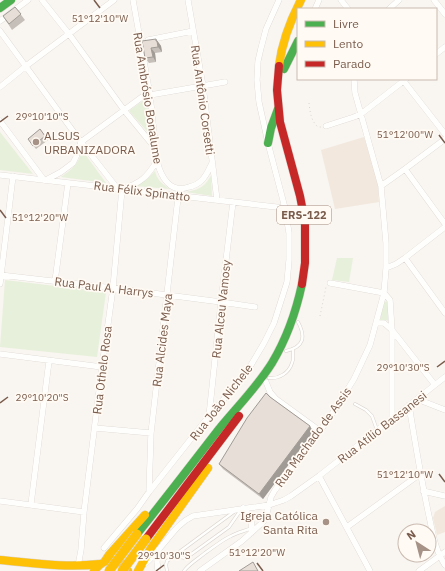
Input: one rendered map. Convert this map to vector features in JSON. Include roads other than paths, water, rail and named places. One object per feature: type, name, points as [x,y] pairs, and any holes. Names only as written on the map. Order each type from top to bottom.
[{"type":"main road","points":[[0,4],[11,0]]},
{"type":"main road","name":"ERS-122","points":[[122,567],[146,539],[268,369],[288,333],[298,305],[306,246],[305,228],[303,208],[283,136],[278,109],[277,85],[280,56],[284,39],[290,22],[301,0]]},
{"type":"main road","name":"ERS-122","points":[[109,571],[232,419],[267,380],[290,350],[306,291],[311,259],[310,217],[308,204],[284,120],[282,102],[281,83],[286,55],[289,40],[297,20]]},
{"type":"main road","points":[[284,69],[297,44]]},
{"type":"main road","points":[[268,143],[271,128],[278,109]]},
{"type":"main road","points":[[97,565],[109,555],[157,501],[197,449],[214,431],[232,419]]},
{"type":"main road","points":[[122,567],[137,570],[213,461],[223,444],[232,419]]},
{"type":"main road","points":[[0,560],[60,566],[78,566],[97,565],[111,560],[116,561],[122,567],[126,567],[128,571]]},
{"type":"street","points":[[0,21],[28,0]]},
{"type":"street","points":[[42,0],[69,34],[124,110],[156,150]]},
{"type":"street","points":[[0,87],[114,0]]},
{"type":"street","name":"Rua Ambrósio Bonalume","points":[[133,0],[150,95],[159,170],[167,183],[179,189]]},
{"type":"street","name":"Rua Antônio Corsetti","points":[[188,0],[203,86],[217,200]]},
{"type":"street","name":"Rua João Nichele","points":[[104,548],[128,520],[148,492],[209,416],[235,386],[264,343],[274,323],[287,282],[289,233],[285,208],[259,102],[257,80],[258,61],[266,29],[279,0]]},
{"type":"street","points":[[341,0],[347,8]]},
{"type":"street","points":[[390,8],[399,0]]},
{"type":"street","points":[[434,0],[445,14]]},
{"type":"street","points":[[0,31],[81,142],[120,189],[129,187],[145,178],[157,161]]},
{"type":"street","points":[[140,42],[193,31]]},
{"type":"street","points":[[437,53],[445,47]]},
{"type":"street","name":"Rua Machado de Assis","points":[[200,571],[263,522],[266,517],[271,497],[275,490],[336,408],[354,379],[370,345],[384,293],[386,243],[381,186],[355,93],[354,80]]},
{"type":"street","points":[[326,126],[361,114],[404,80],[445,134]]},
{"type":"street","points":[[0,120],[45,180],[73,163],[81,142],[142,97],[225,82]]},
{"type":"street","points":[[381,186],[445,139]]},
{"type":"street","points":[[179,189],[194,185],[202,180],[212,163]]},
{"type":"street","points":[[405,169],[445,224]]},
{"type":"street","name":"Rua Félix Spinatto","points":[[0,175],[285,208]]},
{"type":"street","points":[[0,284],[13,176]]},
{"type":"street","points":[[55,281],[68,183]]},
{"type":"street","name":"Rua Othelo Rosa","points":[[78,566],[113,288],[120,189]]},
{"type":"street","name":"Rua Alcides Maya","points":[[148,492],[151,433],[179,189]]},
{"type":"street","name":"Rua Alceu Vamosy","points":[[209,416],[233,202]]},
{"type":"street","points":[[386,268],[405,258],[445,227]]},
{"type":"street","points":[[405,258],[445,312]]},
{"type":"street","name":"Rua Paul A. Harrys","points":[[1,275],[255,307]]},
{"type":"street","points":[[330,283],[384,293],[390,300],[392,330],[392,418]]},
{"type":"street","points":[[376,323],[384,322],[392,330],[435,385]]},
{"type":"street","points":[[0,354],[102,367]]},
{"type":"street","points":[[31,504],[49,361]]},
{"type":"street","name":"Rua Atílio Bassanesi","points":[[269,505],[291,496],[319,476],[445,378]]},
{"type":"street","points":[[267,380],[269,394],[320,430]]},
{"type":"street","points":[[417,399],[445,410]]},
{"type":"street","points":[[409,405],[423,491],[439,556],[445,565]]},
{"type":"street","points":[[95,428],[151,433]]},
{"type":"street","points":[[347,528],[420,474]]},
{"type":"street","points":[[319,476],[370,571]]},
{"type":"street","points":[[275,490],[284,500]]},
{"type":"street","points":[[423,491],[445,496]]},
{"type":"street","points":[[0,501],[84,512]]},
{"type":"street","points":[[137,570],[159,550],[184,522],[193,516],[243,510],[269,505]]},
{"type":"street","points":[[243,510],[251,519],[252,530]]},
{"type":"street","points":[[81,550],[97,565]]},
{"type":"street","points":[[158,571],[157,557],[159,550]]},
{"type":"street","points":[[419,571],[445,552]]},
{"type":"lane","points":[[355,404],[366,410],[372,416],[377,430]]},
{"type":"lane","points":[[174,556],[186,558],[229,527],[238,514],[243,510]]},
{"type":"lane","points":[[167,571],[166,563],[174,556],[243,510]]},
{"type":"lane","points":[[184,571],[225,539],[233,535],[252,530]]},
{"type":"place","name":"ALSUS URBANIZADORA","points":[[36,142]]},
{"type":"place","name":"Igreja Católica Santa Rita","points":[[326,522]]}]
